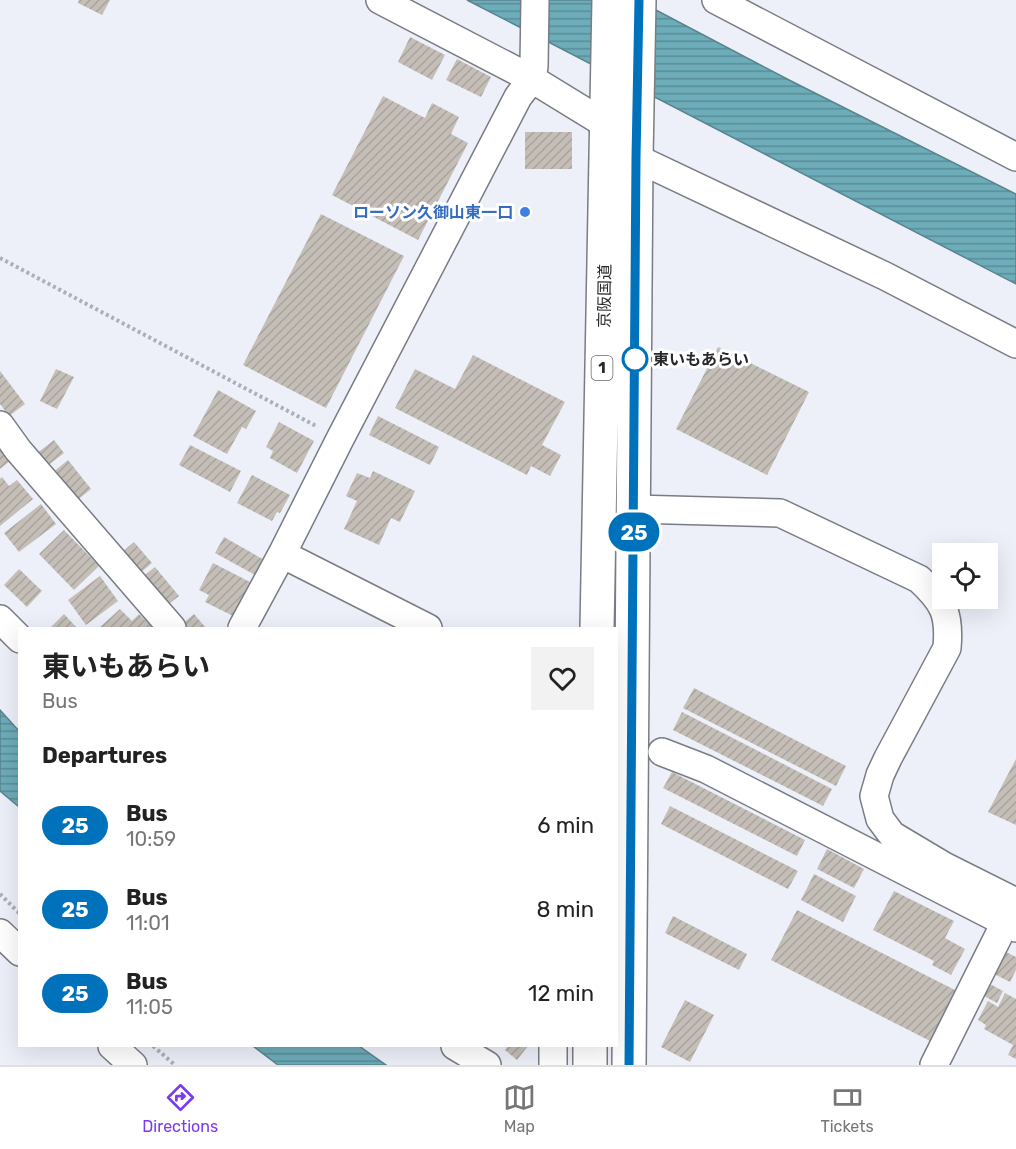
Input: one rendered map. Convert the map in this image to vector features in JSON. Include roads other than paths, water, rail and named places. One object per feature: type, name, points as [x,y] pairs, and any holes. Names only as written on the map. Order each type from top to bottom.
[{"type":"highway","name":"京阪国道","points":[[597,627],[617,117],[609,0]]},
{"type":"highway","name":"京阪国道","points":[[629,1065],[636,158],[617,117],[639,0]]},
{"type":"highway","points":[[590,1047],[590,1065]]},
{"type":"street","points":[[380,0],[533,72],[617,117]]},
{"type":"street","points":[[243,627],[533,72],[535,0]]},
{"type":"street","points":[[726,2],[1016,157]]},
{"type":"street","points":[[636,158],[885,276],[1016,344]]},
{"type":"street","points":[[0,425],[18,450],[171,627]]},
{"type":"street","points":[[634,509],[780,513],[919,579],[935,594],[944,610],[949,630],[947,648],[888,758],[874,796],[880,819],[892,835],[944,866],[1012,918]]},
{"type":"street","points":[[282,554],[426,627]]},
{"type":"street","points":[[0,619],[18,637]]},
{"type":"street","points":[[662,752],[706,769],[1012,918]]},
{"type":"street","points":[[934,1065],[1012,918]]},
{"type":"street","points":[[0,933],[18,950]]},
{"type":"street","points":[[113,1047],[133,1065]]},
{"type":"street","points":[[457,1047],[487,1065]]},
{"type":"street","points":[[481,1047],[506,1065]]},
{"type":"street","points":[[553,1047],[553,1065]]},
{"type":"water","points":[[467,0],[637,0],[791,81],[1016,194],[1016,284]]},
{"type":"water","points":[[0,710],[18,730],[18,806],[0,791]]},
{"type":"water","points":[[254,1047],[360,1047],[386,1065],[278,1065]]},
{"type":"place","name":"ローソン久御山東一口","points":[[525,212]]},
{"type":"place","name":"東いもあらい","points":[[635,359]]}]
